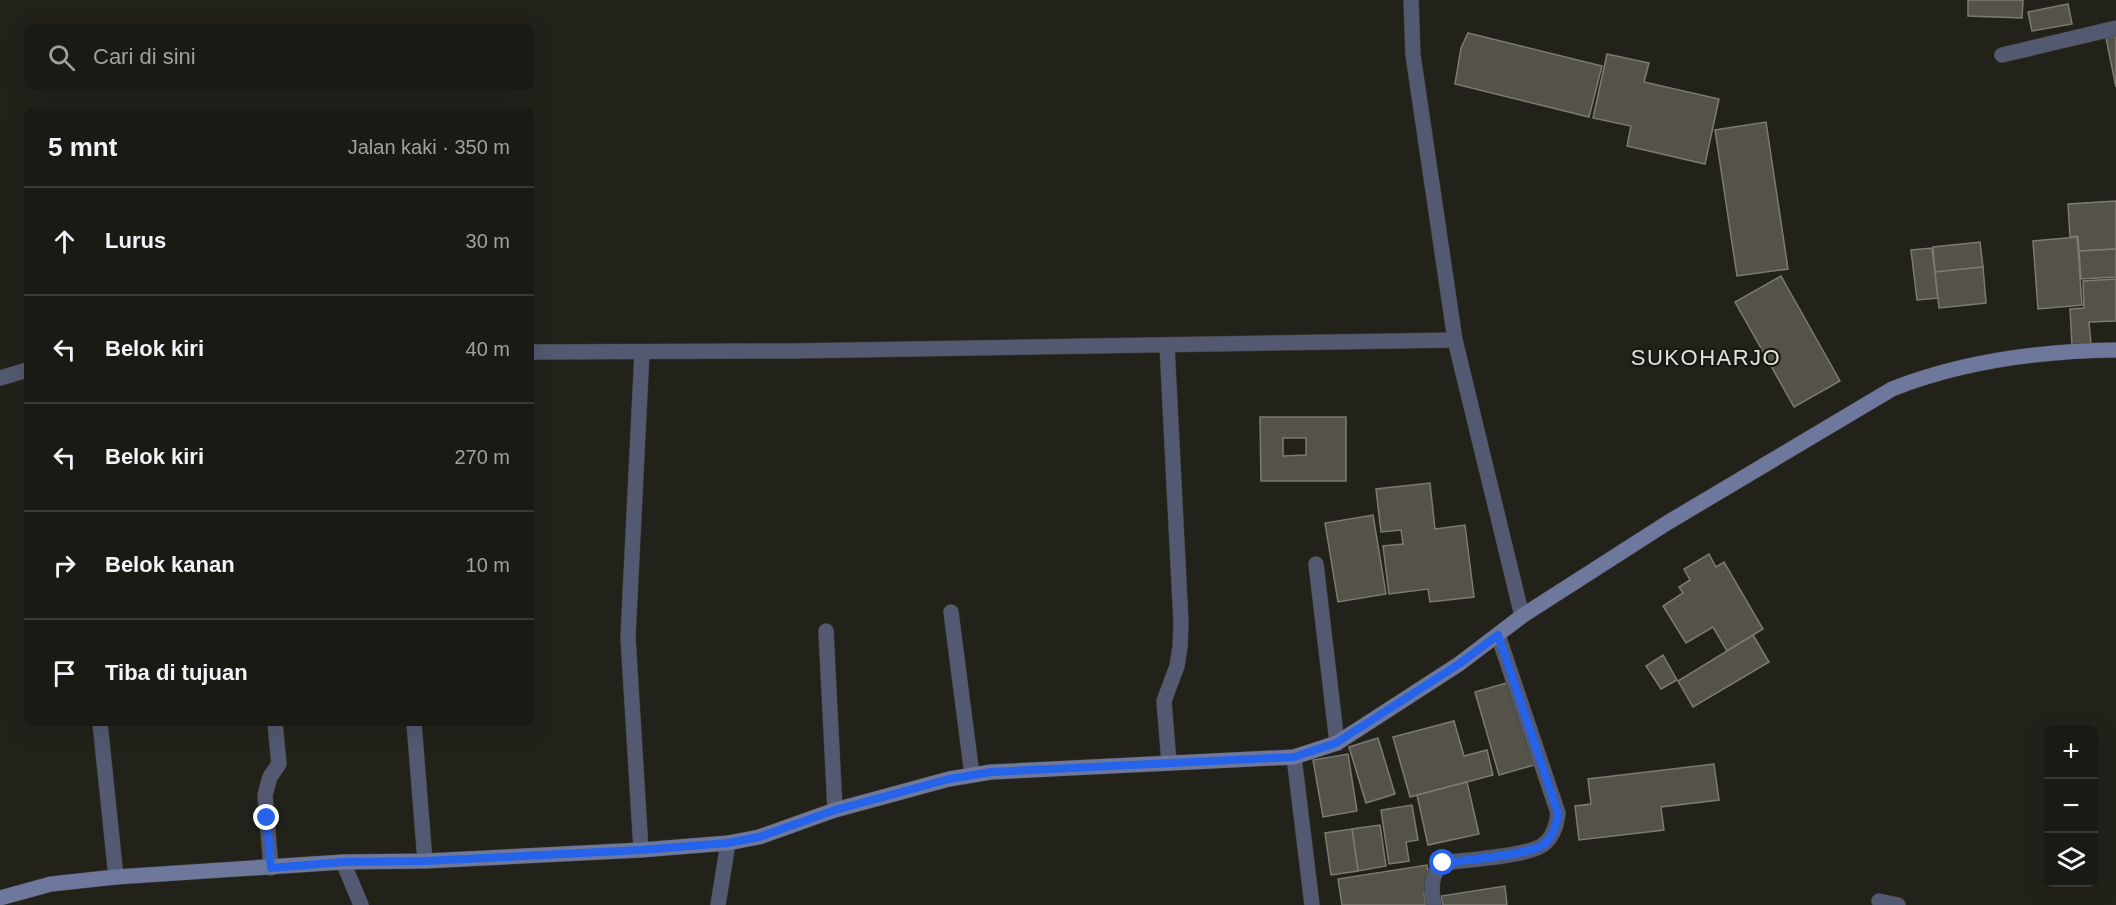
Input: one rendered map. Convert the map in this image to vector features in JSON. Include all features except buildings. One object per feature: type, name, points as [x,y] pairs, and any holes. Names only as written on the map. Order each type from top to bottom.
[{"type":"street","points":[[1411,0],[1413,55],[1455,340],[1522,616]]},
{"type":"street","points":[[2002,55],[2116,28]]},
{"type":"street","points":[[534,352],[1455,340]]},
{"type":"street","points":[[1167,345],[1181,622],[1177,666],[1164,701],[1169,763]]},
{"type":"street","points":[[0,898],[51,884],[116,877],[343,862],[425,861],[641,850],[728,843],[759,837],[835,810],[949,779],[991,772],[1294,757],[1336,743],[1459,664],[1522,616],[1666,523],[1892,389],[1948,370],[2021,356],[2073,350],[2116,350]]},
{"type":"street","points":[[641,850],[628,637],[642,352]]},
{"type":"street","points":[[0,378],[24,371]]},
{"type":"street","points":[[1316,564],[1336,743]]},
{"type":"street","points":[[951,612],[972,775]]},
{"type":"street","points":[[826,631],[835,810]]},
{"type":"street","points":[[1434,905],[1431,881],[1437,868],[1443,863],[1528,850],[1543,845],[1557,823],[1558,813],[1498,635]]},
{"type":"street","points":[[100,726],[116,877]]},
{"type":"street","points":[[271,868],[266,795],[270,777],[279,764],[275,726]]},
{"type":"street","points":[[414,726],[425,861]]},
{"type":"street","points":[[1294,757],[1312,905]]},
{"type":"street","points":[[718,905],[728,843]]},
{"type":"street","points":[[343,862],[361,905]]},
{"type":"street","points":[[1879,901],[1898,905]]},
{"type":"district","name":"SUKOHARJO","points":[[1706,357]]},
{"type":"route","points":[[267,818],[271,868],[343,862],[425,861],[641,850],[728,843],[759,837],[835,810],[949,779],[991,772],[1294,757],[1336,743],[1459,664],[1498,635],[1558,813],[1557,823],[1543,845],[1528,850],[1443,863]]}]
